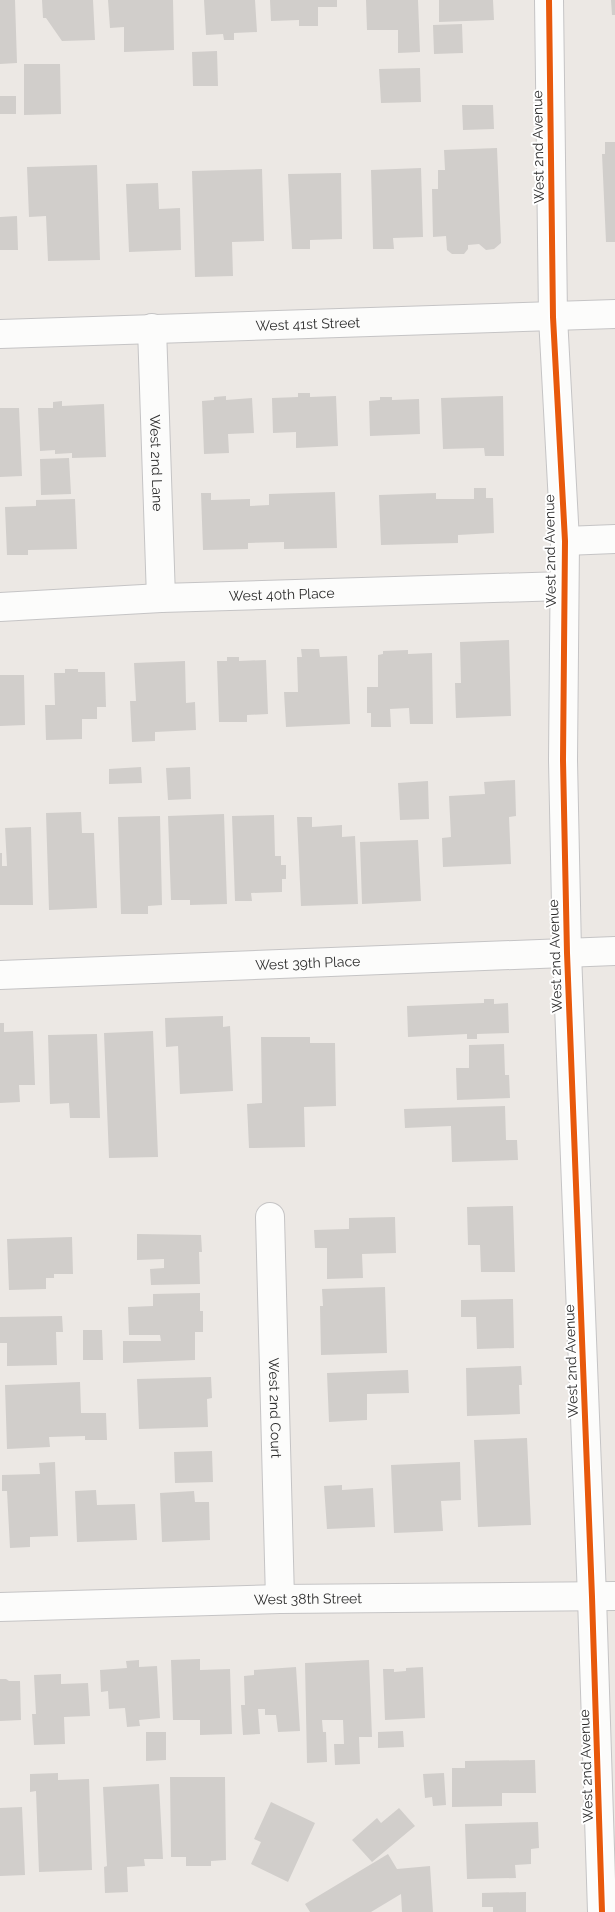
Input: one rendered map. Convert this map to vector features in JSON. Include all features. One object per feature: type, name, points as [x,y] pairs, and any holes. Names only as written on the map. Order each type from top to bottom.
[{"type":"street","name":"West 2nd Avenue","points":[[548,0],[552,317],[564,541],[563,760],[567,953],[604,1596],[602,1912]]},
{"type":"street","name":"West 41st Street","points":[[0,334],[615,314]]},
{"type":"street","name":"West 2nd Lane","points":[[152,328],[161,598]]},
{"type":"street","points":[[564,541],[615,539]]},
{"type":"street","name":"West 40th Place","points":[[0,606],[161,598],[564,586]]},
{"type":"street","name":"West 39th Place","points":[[0,975],[615,951]]},
{"type":"street","name":"West 2nd Court","points":[[270,1217],[280,1599]]},
{"type":"street","name":"West 38th Street","points":[[0,1607],[280,1599],[604,1596]]},
{"type":"building","points":[[0,0],[15,0],[17,63],[0,64]]},
{"type":"building","points":[[42,0],[93,0],[95,40],[62,41],[46,18],[43,18]]},
{"type":"building","points":[[108,0],[173,0],[174,50],[124,52],[124,27],[110,28]]},
{"type":"building","points":[[204,0],[255,0],[257,32],[234,33],[234,40],[224,40],[223,34],[206,35]]},
{"type":"building","points":[[270,0],[337,0],[337,7],[318,7],[318,26],[299,26],[299,20],[271,21]]},
{"type":"building","points":[[366,0],[418,0],[420,52],[398,53],[398,30],[367,30]]},
{"type":"building","points":[[439,0],[493,0],[494,20],[439,22]]},
{"type":"building","points":[[611,0],[615,0],[615,15],[612,15]]},
{"type":"building","points":[[462,24],[463,53],[434,54],[433,25]]},
{"type":"building","points":[[217,51],[218,86],[193,86],[192,52]]},
{"type":"building","points":[[24,64],[60,64],[61,114],[24,115]]},
{"type":"building","points":[[420,68],[421,102],[381,103],[379,69]]},
{"type":"building","points":[[0,96],[16,96],[16,114],[0,114]]},
{"type":"building","points":[[462,105],[493,105],[494,129],[463,130]]},
{"type":"building","points":[[605,142],[615,142],[615,242],[606,242],[602,154],[605,154]]},
{"type":"building","points":[[497,148],[501,243],[494,249],[486,250],[479,244],[468,245],[468,249],[464,254],[452,254],[447,250],[446,236],[433,237],[432,189],[438,189],[438,170],[445,170],[444,150]]},
{"type":"building","points":[[97,165],[100,260],[48,261],[46,216],[29,217],[27,167]]},
{"type":"building","points":[[421,168],[423,237],[393,238],[394,249],[373,249],[371,170]]},
{"type":"building","points":[[262,169],[264,241],[232,242],[233,276],[195,277],[192,171]]},
{"type":"building","points":[[341,173],[342,239],[310,240],[310,249],[292,249],[288,174]]},
{"type":"building","points":[[158,183],[159,209],[180,208],[181,250],[129,252],[126,184]]},
{"type":"building","points":[[17,216],[18,250],[0,250],[0,217]]},
{"type":"building","points":[[298,393],[310,393],[310,397],[336,396],[338,446],[296,448],[296,432],[273,433],[272,398],[298,397]]},
{"type":"building","points":[[226,396],[226,400],[252,398],[254,433],[228,434],[229,453],[204,454],[202,401]]},
{"type":"building","points":[[503,396],[504,456],[485,456],[484,448],[443,449],[441,398]]},
{"type":"building","points":[[380,397],[392,397],[392,400],[419,399],[420,434],[370,436],[369,401],[380,400]]},
{"type":"building","points":[[62,401],[62,406],[104,404],[106,457],[72,458],[72,453],[55,454],[55,450],[40,451],[38,408],[53,408],[53,402]]},
{"type":"building","points":[[0,408],[19,408],[22,476],[0,477]]},
{"type":"building","points":[[69,458],[71,494],[41,495],[40,459]]},
{"type":"building","points":[[474,488],[486,488],[486,498],[493,498],[494,533],[458,535],[458,543],[381,545],[379,495],[436,493],[436,499],[474,499]]},
{"type":"building","points":[[335,492],[337,548],[284,549],[284,542],[248,543],[248,549],[203,550],[201,493],[211,493],[211,500],[250,499],[250,506],[269,505],[269,494]]},
{"type":"building","points":[[75,499],[77,549],[28,550],[28,555],[7,555],[5,507],[36,506],[36,500]]},
{"type":"building","points":[[509,640],[511,716],[456,718],[455,683],[461,683],[460,642]]},
{"type":"building","points":[[301,649],[319,649],[320,657],[347,656],[350,724],[286,727],[284,692],[298,692],[297,657],[302,657]]},
{"type":"building","points":[[408,650],[408,654],[432,653],[433,724],[410,724],[409,708],[390,709],[391,727],[371,727],[371,713],[367,713],[367,687],[378,687],[378,655],[383,654],[383,651]]},
{"type":"building","points":[[227,657],[239,657],[239,661],[266,660],[268,714],[247,715],[247,722],[219,722],[217,661],[227,661]]},
{"type":"building","points":[[185,661],[186,703],[195,702],[196,730],[155,732],[155,741],[132,742],[130,701],[136,701],[134,663]]},
{"type":"building","points":[[65,669],[78,669],[78,672],[105,672],[106,707],[97,707],[97,719],[82,719],[82,739],[46,740],[45,705],[55,705],[54,673],[65,673]]},
{"type":"building","points":[[0,675],[24,675],[25,725],[0,726]]},
{"type":"building","points":[[141,767],[142,783],[109,784],[109,769]]},
{"type":"building","points":[[190,767],[191,799],[168,800],[166,768]]},
{"type":"building","points":[[515,780],[516,816],[509,817],[511,864],[443,867],[442,838],[451,837],[449,796],[485,794],[484,782]]},
{"type":"building","points":[[428,781],[429,819],[400,820],[398,783]]},
{"type":"building","points":[[81,812],[82,833],[94,833],[97,908],[49,910],[46,813]]},
{"type":"building","points":[[224,814],[227,904],[190,905],[190,900],[171,900],[168,816]]},
{"type":"building","points":[[274,815],[275,856],[281,856],[281,865],[286,865],[286,879],[282,879],[282,892],[251,893],[252,901],[235,901],[232,816]]},
{"type":"building","points":[[160,816],[162,905],[148,906],[148,914],[121,914],[118,817]]},
{"type":"building","points":[[297,817],[312,817],[312,827],[342,825],[342,837],[355,836],[358,904],[301,906]]},
{"type":"building","points":[[31,827],[33,905],[0,905],[0,853],[2,853],[2,866],[7,866],[5,828]]},
{"type":"building","points":[[418,840],[421,901],[362,904],[360,842]]},
{"type":"building","points":[[484,999],[494,999],[494,1004],[508,1003],[509,1033],[477,1034],[477,1039],[467,1039],[467,1034],[408,1037],[407,1006],[484,1003]]},
{"type":"building","points":[[223,1016],[223,1027],[230,1026],[233,1091],[180,1094],[178,1046],[166,1047],[165,1018]]},
{"type":"building","points":[[0,1023],[4,1023],[4,1032],[33,1031],[35,1085],[19,1085],[20,1102],[0,1103]]},
{"type":"building","points":[[153,1031],[158,1157],[109,1158],[104,1033]]},
{"type":"building","points":[[97,1034],[100,1118],[70,1118],[69,1103],[50,1104],[48,1035]]},
{"type":"building","points":[[261,1037],[310,1037],[310,1043],[335,1043],[336,1106],[304,1107],[305,1147],[249,1148],[247,1104],[262,1103]]},
{"type":"building","points":[[504,1044],[505,1075],[509,1075],[510,1098],[457,1100],[456,1068],[469,1068],[469,1045]]},
{"type":"building","points":[[505,1106],[506,1140],[517,1140],[518,1160],[452,1162],[451,1126],[405,1128],[404,1109]]},
{"type":"building","points":[[513,1206],[515,1272],[481,1272],[480,1245],[468,1245],[467,1207]]},
{"type":"building","points":[[395,1217],[396,1253],[362,1254],[363,1278],[327,1279],[327,1248],[315,1248],[314,1230],[349,1229],[349,1218]]},
{"type":"building","points":[[137,1234],[201,1235],[202,1252],[199,1252],[200,1284],[151,1285],[150,1269],[164,1268],[164,1259],[137,1260]]},
{"type":"building","points":[[72,1237],[73,1274],[54,1274],[54,1278],[46,1278],[46,1289],[9,1290],[7,1239]]},
{"type":"building","points":[[385,1287],[387,1353],[321,1355],[320,1306],[323,1306],[322,1289]]},
{"type":"building","points":[[200,1293],[200,1311],[203,1311],[203,1332],[195,1332],[195,1360],[123,1363],[123,1341],[161,1341],[160,1335],[129,1335],[128,1307],[153,1306],[153,1294]]},
{"type":"building","points":[[513,1299],[514,1348],[477,1349],[476,1317],[461,1317],[461,1300]]},
{"type":"building","points":[[62,1316],[63,1332],[56,1332],[57,1365],[7,1366],[7,1343],[0,1343],[0,1317]]},
{"type":"building","points":[[83,1330],[102,1330],[103,1360],[83,1360]]},
{"type":"building","points":[[521,1366],[522,1385],[519,1385],[520,1414],[467,1416],[466,1368]]},
{"type":"building","points":[[408,1370],[409,1393],[367,1394],[367,1420],[329,1422],[327,1373]]},
{"type":"building","points":[[211,1377],[212,1398],[207,1399],[208,1427],[139,1429],[137,1379]]},
{"type":"building","points":[[80,1382],[81,1413],[106,1413],[107,1440],[85,1440],[85,1436],[49,1437],[50,1447],[7,1449],[5,1385]]},
{"type":"building","points":[[527,1438],[531,1525],[478,1527],[474,1440]]},
{"type":"building","points":[[212,1451],[213,1482],[175,1483],[174,1452]]},
{"type":"building","points":[[55,1462],[58,1536],[30,1537],[30,1547],[10,1548],[7,1491],[2,1491],[2,1475],[40,1474],[39,1463]]},
{"type":"building","points":[[460,1462],[461,1500],[441,1501],[443,1531],[394,1533],[391,1465]]},
{"type":"building","points":[[342,1485],[342,1490],[373,1488],[375,1527],[327,1529],[324,1486]]},
{"type":"building","points":[[96,1490],[97,1505],[135,1504],[137,1540],[77,1542],[75,1491]]},
{"type":"building","points":[[194,1491],[195,1502],[209,1502],[210,1540],[162,1542],[160,1493]]},
{"type":"building","points":[[200,1659],[200,1670],[230,1669],[232,1734],[200,1735],[200,1720],[173,1720],[171,1660]]},
{"type":"building","points":[[139,1660],[139,1667],[157,1666],[160,1718],[139,1720],[140,1726],[127,1727],[125,1708],[109,1709],[108,1691],[101,1692],[100,1670],[127,1668],[126,1661]]},
{"type":"building","points":[[369,1660],[372,1737],[359,1737],[360,1764],[335,1765],[334,1744],[344,1744],[343,1720],[322,1720],[323,1732],[326,1732],[327,1762],[307,1763],[305,1663]]},
{"type":"building","points":[[296,1667],[300,1731],[278,1732],[276,1715],[265,1715],[265,1709],[258,1709],[260,1734],[243,1735],[241,1705],[245,1705],[244,1676],[254,1675],[254,1670]]},
{"type":"building","points":[[423,1667],[425,1718],[385,1720],[383,1669],[394,1669],[394,1672],[406,1671],[406,1668]]},
{"type":"building","points":[[61,1674],[61,1684],[88,1683],[90,1716],[64,1717],[65,1744],[34,1745],[32,1714],[36,1714],[34,1675]]},
{"type":"building","points":[[0,1679],[20,1681],[21,1720],[0,1721]]},
{"type":"building","points":[[403,1731],[404,1747],[378,1748],[378,1732]]},
{"type":"building","points":[[146,1732],[166,1732],[166,1760],[146,1761]]},
{"type":"building","points":[[535,1760],[536,1793],[502,1793],[502,1806],[452,1807],[452,1768],[465,1768],[465,1761]]},
{"type":"building","points":[[58,1773],[58,1780],[89,1779],[92,1870],[39,1872],[36,1791],[30,1792],[30,1774]]},
{"type":"building","points":[[444,1773],[446,1805],[433,1806],[432,1797],[425,1798],[423,1774]]},
{"type":"building","points":[[170,1777],[225,1777],[226,1860],[211,1861],[211,1866],[186,1866],[186,1857],[171,1857]]},
{"type":"building","points":[[159,1784],[163,1859],[144,1859],[145,1866],[127,1867],[128,1892],[105,1893],[104,1867],[107,1866],[103,1787]]},
{"type":"building","points":[[271,1802],[315,1823],[288,1882],[251,1864],[261,1842],[254,1839]]},
{"type":"building","points":[[22,1807],[25,1875],[0,1876],[0,1808]]},
{"type":"building","points":[[399,1808],[415,1826],[372,1862],[352,1840],[377,1818],[381,1823]]},
{"type":"building","points":[[538,1822],[539,1848],[531,1849],[531,1864],[515,1865],[516,1878],[467,1879],[465,1824]]},
{"type":"building","points":[[388,1854],[397,1869],[430,1866],[433,1912],[402,1912],[401,1894],[371,1912],[310,1912],[305,1904]]},
{"type":"building","points":[[526,1892],[526,1912],[493,1912],[493,1907],[482,1907],[482,1893]]},
{"type":"cycle path","points":[[549,0],[553,317],[565,541],[563,760],[567,953],[602,1912]]}]
